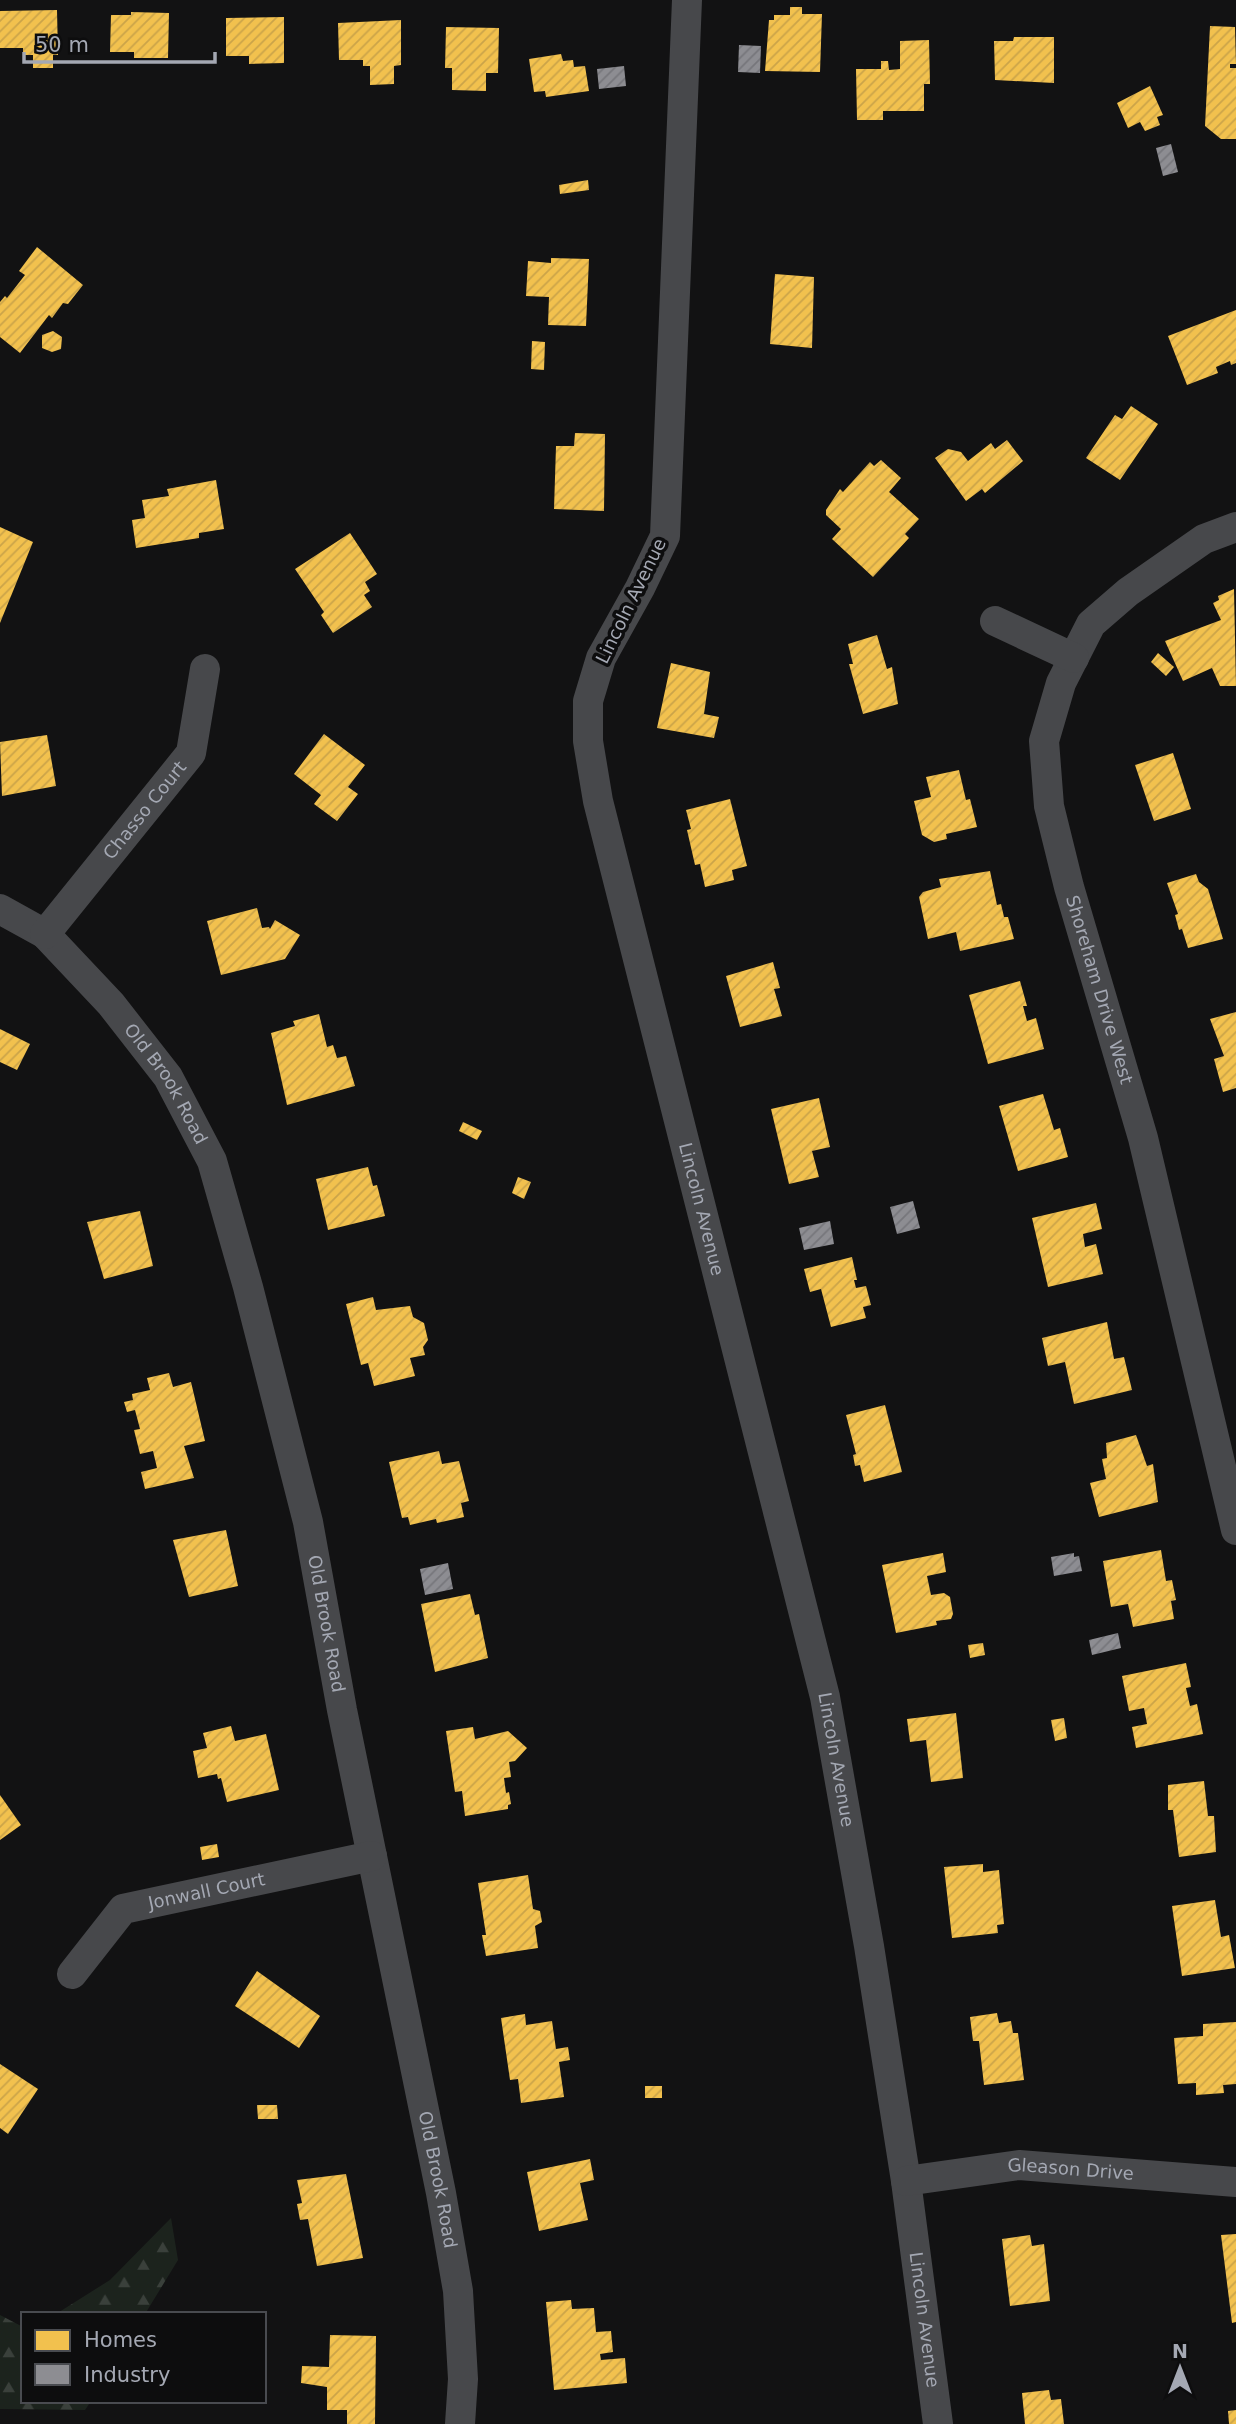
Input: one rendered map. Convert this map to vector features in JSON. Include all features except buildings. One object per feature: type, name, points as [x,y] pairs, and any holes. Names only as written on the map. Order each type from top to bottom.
[{"type":"street","name":"Lincoln Avenue","points":[[687,0],[665,536],[601,658],[588,701],[588,741],[598,801],[825,1697],[869,1946],[906,2181],[938,2424]]},
{"type":"street","name":"Shoreham Drive West","points":[[1236,527],[1204,539],[1128,592],[1091,624],[1061,683],[1044,741],[1049,806],[1069,887],[1143,1138],[1236,1530]]},
{"type":"street","points":[[995,621],[1073,658]]},
{"type":"street","name":"Chasso Court","points":[[45,934],[191,753],[205,669]]},
{"type":"street","name":"Old Brook Road","points":[[0,909],[45,934],[111,1004],[168,1077],[212,1161],[248,1287],[308,1522],[458,2291],[463,2379],[460,2424]]},
{"type":"street","name":"Jonwall Court","points":[[72,1974],[123,1909],[372,1856]]},
{"type":"street","name":"Gleason Drive","points":[[906,2181],[1019,2165],[1236,2182]]},
{"type":"green space","points":[[171,2218],[178,2260],[146,2312],[59,2312],[110,2280]]},
{"type":"green space","points":[[0,2315],[21,2326],[21,2403],[90,2403],[85,2410],[0,2409]]}]
